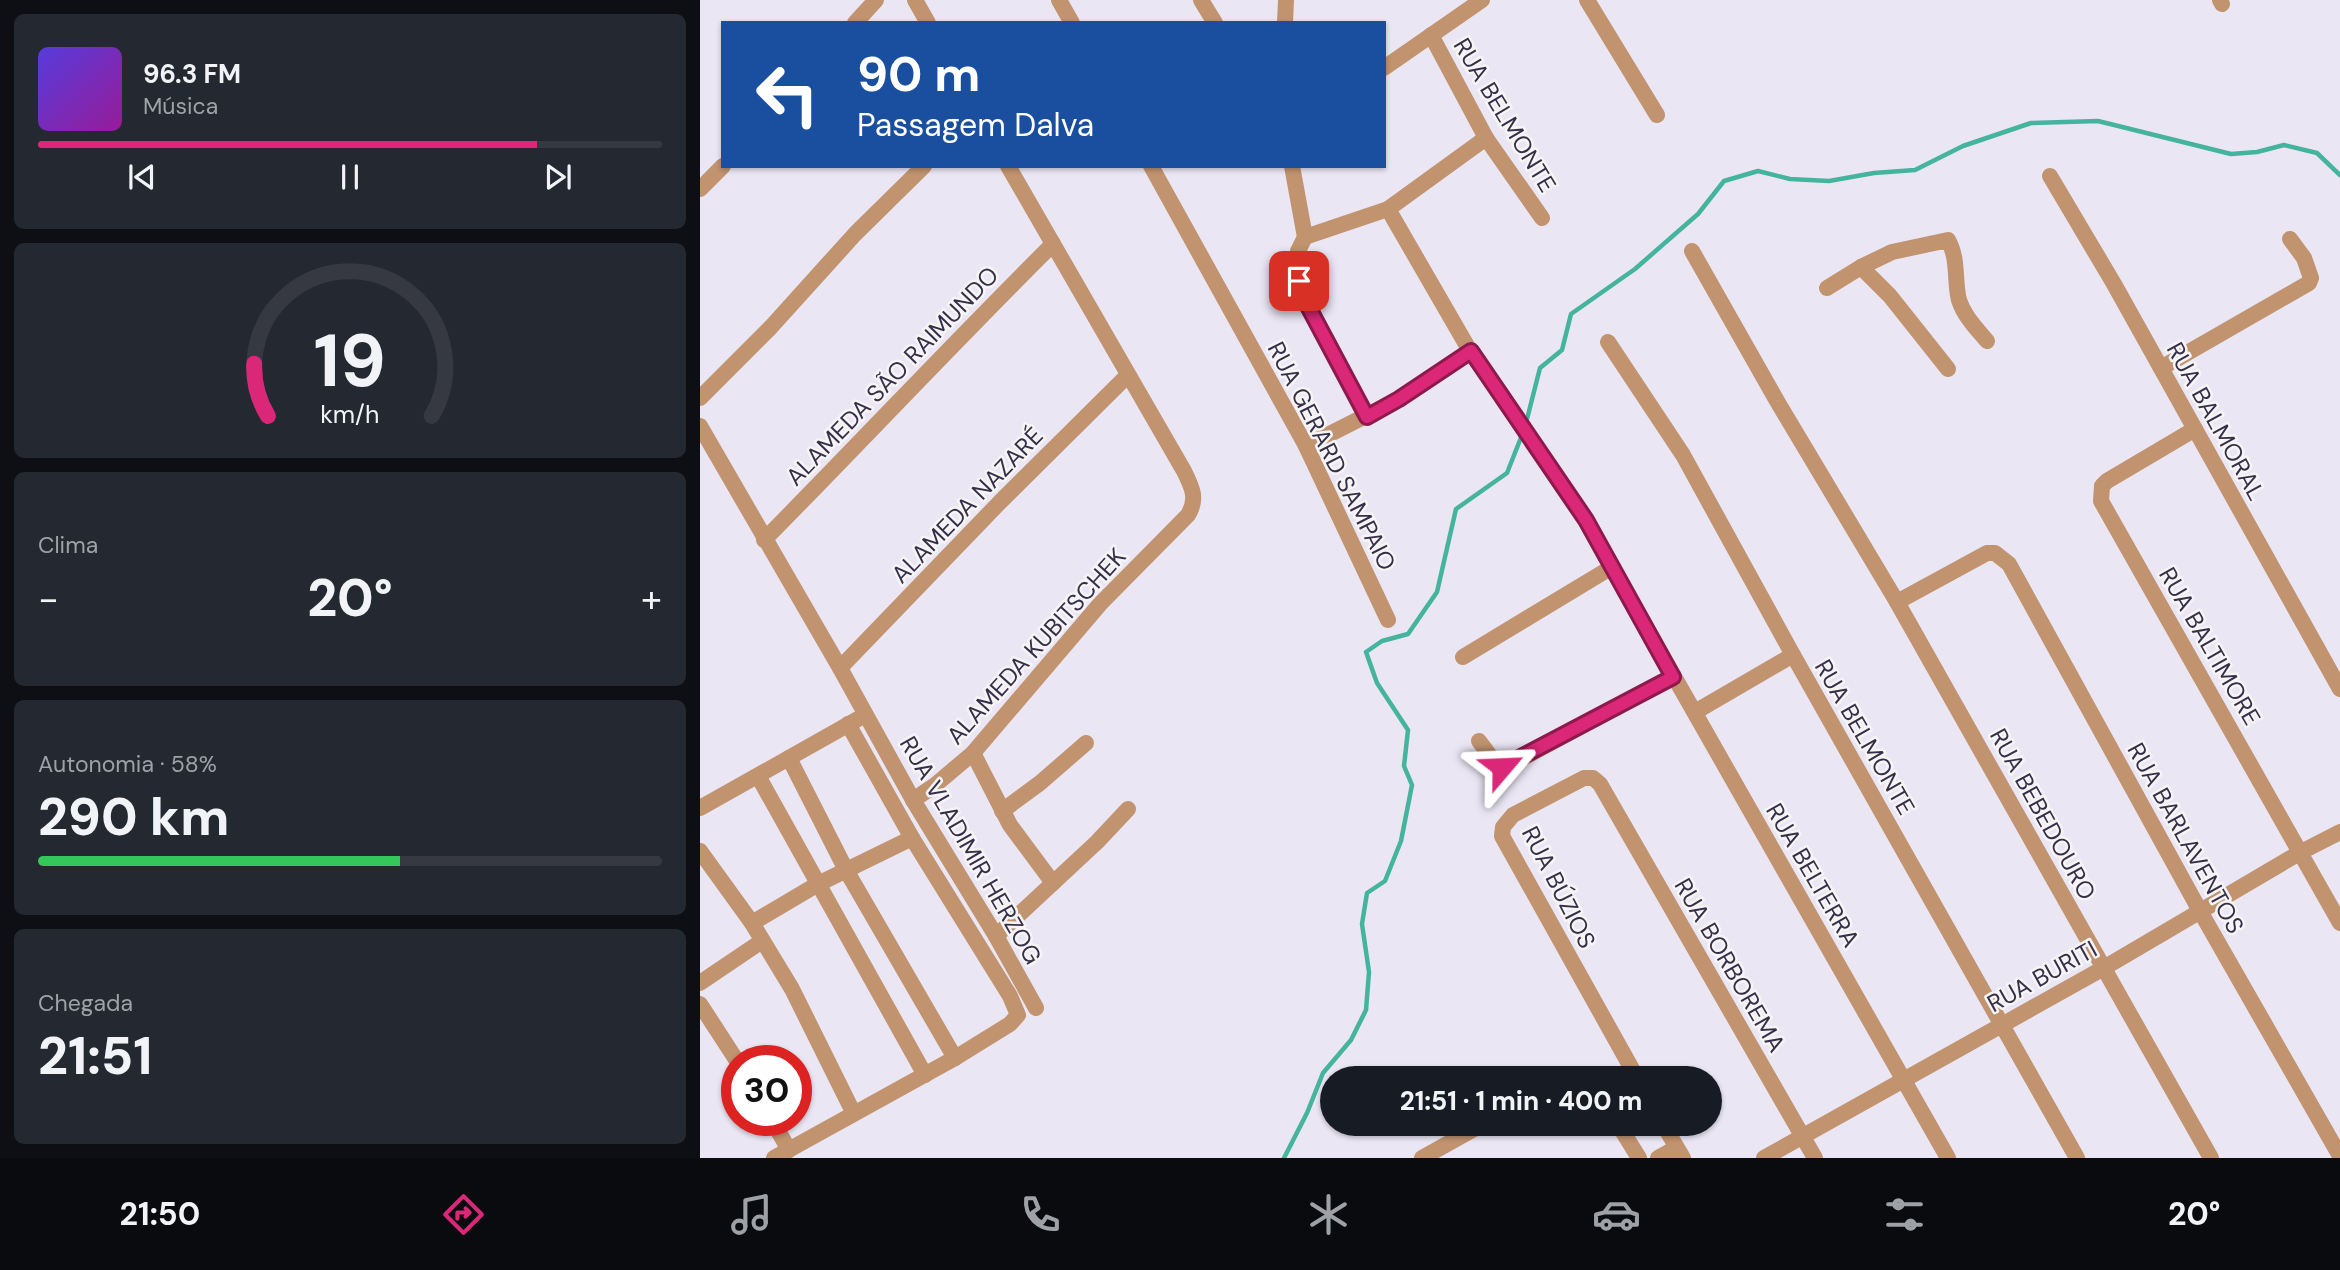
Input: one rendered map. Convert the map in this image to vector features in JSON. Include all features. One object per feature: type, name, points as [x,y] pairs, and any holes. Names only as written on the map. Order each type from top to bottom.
[{"type":"street","points":[[857,21],[876,0]]},
{"type":"street","points":[[915,0],[927,21]]},
{"type":"street","points":[[1059,0],[1071,21]]},
{"type":"street","points":[[1201,0],[1214,21]]},
{"type":"street","points":[[1285,21],[1286,0]]},
{"type":"street","points":[[1386,67],[1482,0]]},
{"type":"street","points":[[1590,1],[1657,115]]},
{"type":"street","name":"RUA BELMONTE","points":[[1431,35],[1486,138],[1542,218]]},
{"type":"street","points":[[1305,237],[1388,209],[1486,138]]},
{"type":"street","points":[[700,189],[721,168]]},
{"type":"street","points":[[700,398],[771,327],[855,234],[922,168]]},
{"type":"street","points":[[1009,168],[1128,375]]},
{"type":"street","name":"RUA GERARD SAMPAIO","points":[[1152,168],[1306,446],[1388,620]]},
{"type":"street","points":[[1292,168],[1305,237],[1298,251],[1296,265],[1299,281],[1309,308],[1367,417]]},
{"type":"street","name":"RUA BALMORAL","points":[[2050,176],[2340,688]]},
{"type":"street","name":"RUA BELTERRA","points":[[1388,209],[1471,351],[1565,488],[1612,567],[1948,1158]]},
{"type":"street","points":[[2161,368],[2309,283],[2311,278],[2304,258],[2290,239]]},
{"type":"street","points":[[1828,288],[1861,267],[1892,252],[1948,240],[1958,277],[1958,299],[1965,313],[1987,341]]},
{"type":"street","name":"ALAMEDA SÃO RAIMUNDO","points":[[764,540],[975,320],[1053,244]]},
{"type":"street","name":"RUA BEBEDOURO","points":[[1692,251],[1897,603],[2211,1158]]},
{"type":"street","points":[[1861,267],[1890,296],[1948,369]]},
{"type":"street","name":"RUA BELMONTE","points":[[1608,342],[1684,455],[1793,655],[2077,1158]]},
{"type":"street","points":[[1306,446],[1399,399],[1471,351]]},
{"type":"street","name":"ALAMEDA KUBITSCHEK","points":[[913,800],[973,753],[1100,604],[1188,515],[1194,501],[1191,483],[1128,375]]},
{"type":"street","name":"ALAMEDA NAZARÉ","points":[[840,668],[1000,502],[1128,375]]},
{"type":"street","name":"RUA VLADIMIR HERZOG","points":[[700,426],[913,800],[996,936],[1036,1008]]},
{"type":"street","name":"RUA BALTIMORE","points":[[2195,429],[2107,481],[2102,486],[2101,501],[2340,923]]},
{"type":"street","name":"RUA BARLAVENTOS","points":[[1897,603],[1987,554],[1995,553],[2009,564],[2200,911],[2340,1156]]},
{"type":"street","points":[[1462,656],[1612,567]]},
{"type":"street","points":[[1695,712],[1793,655]]},
{"type":"street","points":[[1479,741],[1497,765],[1508,766],[1673,677]]},
{"type":"street","points":[[700,808],[866,715]]},
{"type":"street","points":[[774,1158],[955,1058],[1015,1021],[1018,1015],[1010,996],[912,838],[848,724]]},
{"type":"street","points":[[1002,811],[1040,783],[1086,743]]},
{"type":"street","points":[[973,753],[1018,838],[1054,883]]},
{"type":"street","points":[[789,758],[846,870],[955,1058]]},
{"type":"street","points":[[758,776],[925,1075]]},
{"type":"street","name":"RUA BÚZIOS","points":[[1606,795],[1596,780],[1584,778],[1513,815],[1503,827],[1502,836],[1630,1066]]},
{"type":"street","name":"RUA BORBOREMA","points":[[1606,795],[1815,1158]]},
{"type":"street","points":[[996,936],[1128,809]]},
{"type":"street","name":"RUA BURITI","points":[[1764,1158],[2340,832]]},
{"type":"street","points":[[752,923],[818,884],[912,838]]},
{"type":"street","points":[[700,851],[752,923],[792,989],[853,1112]]},
{"type":"street","points":[[700,983],[762,941]]},
{"type":"street","points":[[703,1014],[726,1045]]},
{"type":"street","points":[[781,1136],[789,1150]]},
{"type":"street","points":[[1422,1158],[1461,1136]]},
{"type":"street","points":[[1625,1136],[1639,1158]]},
{"type":"street","points":[[1658,1158],[1680,1153],[1670,1136]]},
{"type":"waterway","points":[[1526,423],[1540,368],[1562,350],[1571,314],[1635,269],[1698,214],[1724,181],[1758,171],[1790,179],[1829,181],[1874,173],[1915,170],[1963,146],[2031,123],[2098,121],[2231,154],[2257,152],[2284,145],[2317,153],[2340,175]]},
{"type":"waterway","points":[[1284,1158],[1307,1113],[1323,1073],[1351,1040],[1366,1010],[1369,972],[1362,924],[1367,893],[1385,881],[1401,841],[1412,785],[1404,766],[1408,730],[1377,683],[1366,652],[1382,641],[1408,634],[1437,592],[1456,509],[1507,473],[1522,435]]},
{"type":"route","points":[[1299,281],[1309,308],[1367,417],[1431,379],[1471,351],[1586,520],[1673,677],[1502,767]]}]
